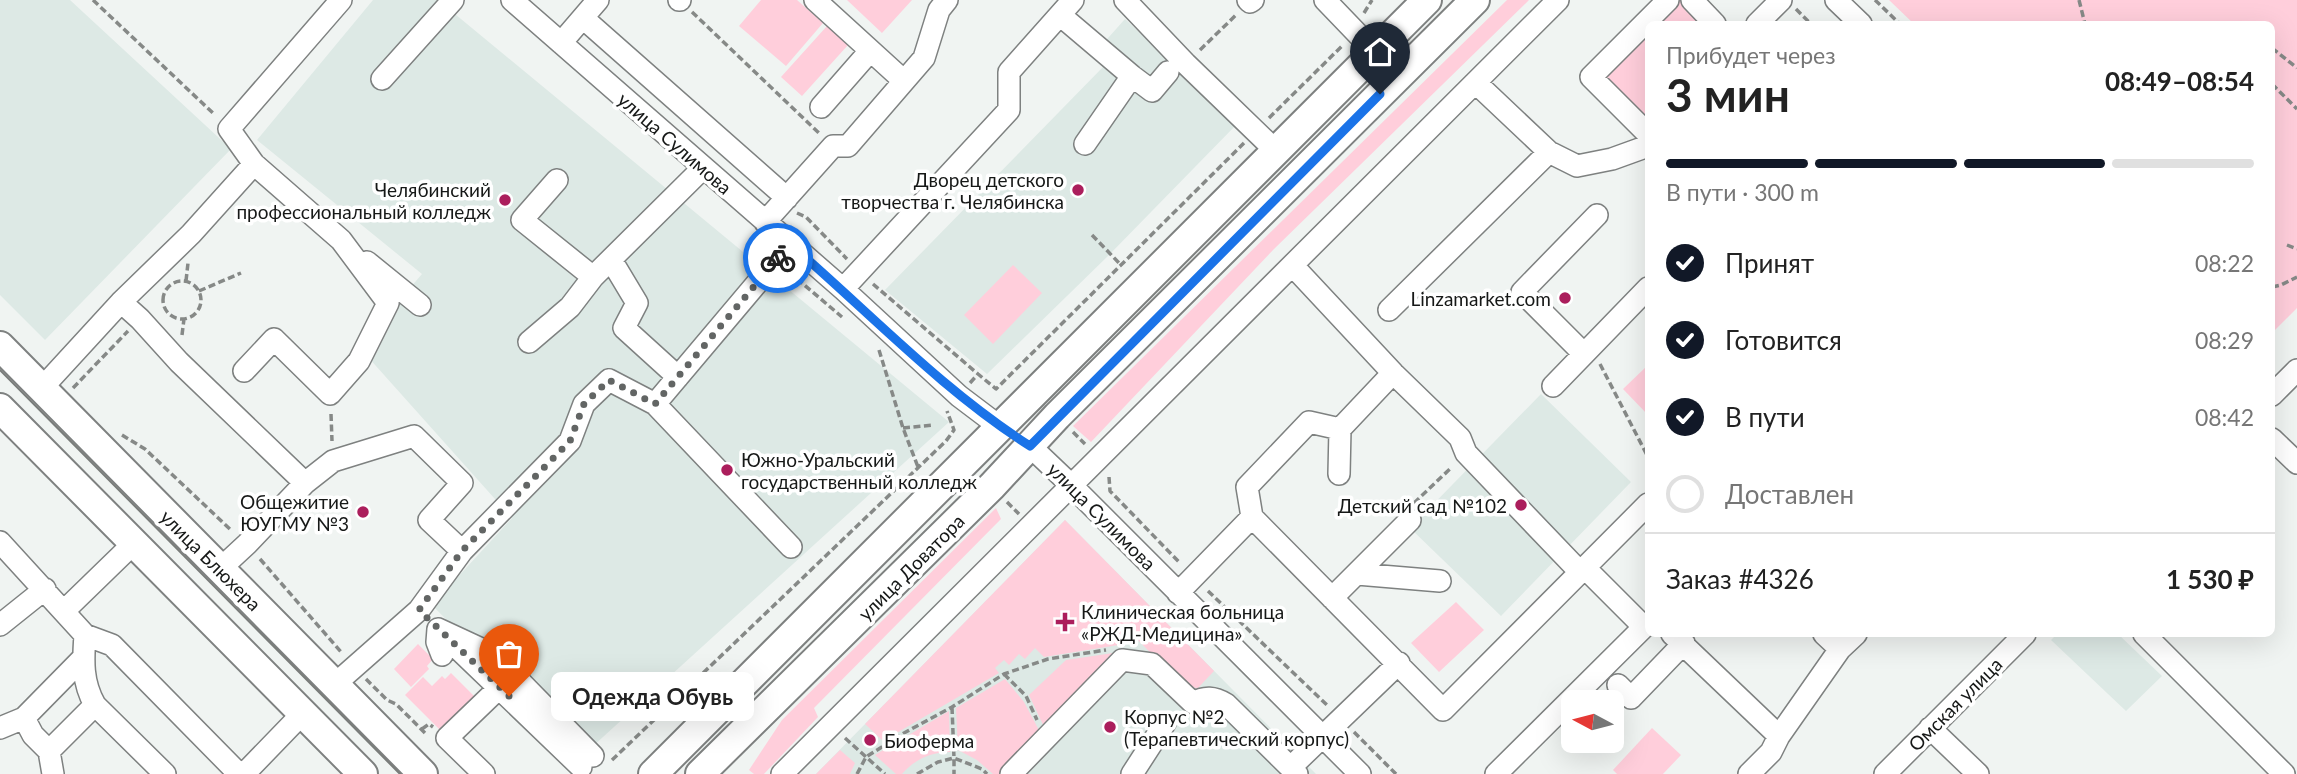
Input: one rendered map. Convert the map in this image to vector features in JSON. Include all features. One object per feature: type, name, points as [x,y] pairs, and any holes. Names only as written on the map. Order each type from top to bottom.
[{"type":"main road","name":"улица Доватора","points":[[653,774],[1000,427],[1265,141],[1366,42],[1427,0]]},
{"type":"main road","name":"улица Доватора","points":[[700,774],[992,486],[1475,0]]},
{"type":"main road","name":"улица Блюхера","points":[[0,346],[423,774]]},
{"type":"main road","points":[[0,408],[363,774]]},
{"type":"main road","name":"улица Сулимова","points":[[1000,427],[1030,446]]},
{"type":"street","points":[[341,0],[229,128],[254,164],[420,305]]},
{"type":"street","name":"улица Сулимова","points":[[512,0],[843,289],[959,396],[1000,427]]},
{"type":"street","points":[[561,43],[598,0]]},
{"type":"street","points":[[815,0],[904,81]]},
{"type":"street","points":[[765,222],[832,146],[848,146],[924,58],[939,10],[947,0]]},
{"type":"street","points":[[1125,0],[1177,68],[1265,141]]},
{"type":"street","points":[[782,774],[1558,0]]},
{"type":"street","points":[[1647,21],[1668,0]]},
{"type":"street","points":[[1692,0],[1712,21]]},
{"type":"street","points":[[1836,0],[1858,21]]},
{"type":"street","points":[[1328,1],[1366,42]]},
{"type":"street","points":[[382,79],[444,3]]},
{"type":"street","points":[[1762,21],[1788,4]]},
{"type":"street","points":[[843,289],[1009,110],[1009,72],[1066,7],[1132,76],[1152,91],[1177,68]]},
{"type":"street","points":[[583,18],[787,198]]},
{"type":"street","points":[[1645,23],[1591,77],[1645,131]]},
{"type":"street","points":[[821,107],[870,51]]},
{"type":"street","points":[[1085,144],[1132,76]]},
{"type":"street","points":[[1476,83],[1549,152],[1577,166],[1612,159],[1645,147]]},
{"type":"street","points":[[1389,310],[1549,152]]},
{"type":"street","points":[[41,388],[121,302],[191,234],[254,164]]},
{"type":"street","points":[[529,342],[570,307],[593,277],[703,168]]},
{"type":"street","points":[[557,180],[522,220],[593,277]]},
{"type":"street","points":[[1588,350],[1522,292],[1597,215]]},
{"type":"street","points":[[244,371],[274,339],[330,394],[359,361],[388,303],[341,240]]},
{"type":"street","points":[[655,404],[790,244]]},
{"type":"street","points":[[1293,266],[1460,438],[1465,453],[1583,570],[1645,624]]},
{"type":"street","points":[[615,268],[637,303],[624,328],[678,377]]},
{"type":"street","points":[[1553,386],[1645,291]]},
{"type":"street","points":[[121,302],[305,483]]},
{"type":"street","points":[[2275,392],[2297,370]]},
{"type":"street","points":[[1339,474],[1340,429],[1394,373]]},
{"type":"street","points":[[334,685],[419,610],[462,551],[570,441],[584,404],[609,380],[655,404],[791,547]]},
{"type":"street","points":[[1340,429],[1310,422],[1247,487],[1252,517],[1443,710],[1645,507]]},
{"type":"street","points":[[220,569],[305,483],[333,461],[414,436],[462,482],[429,520],[462,551]]},
{"type":"street","points":[[2275,442],[2297,463]]},
{"type":"street","name":"улица Сулимова","points":[[1030,446],[1360,774]]},
{"type":"street","points":[[1178,593],[1252,517]]},
{"type":"street","points":[[1332,598],[1410,520]]},
{"type":"street","points":[[0,542],[65,610],[85,635],[112,645],[242,774],[302,714]]},
{"type":"street","points":[[65,610],[134,543]]},
{"type":"street","points":[[1357,573],[1440,581]]},
{"type":"street","points":[[0,625],[45,589]]},
{"type":"street","points":[[419,610],[588,766]]},
{"type":"street","points":[[1496,774],[1645,626]]},
{"type":"street","points":[[438,629],[495,655],[588,766]]},
{"type":"street","points":[[438,629],[437,642],[442,655]]},
{"type":"street","points":[[85,635],[84,674],[88,692],[95,705],[164,774]]},
{"type":"street","points":[[1827,637],[1840,649]]},
{"type":"street","points":[[1749,774],[1771,752],[1779,736],[1840,649],[1853,637]]},
{"type":"street","name":"Омская улица","points":[[1885,774],[2022,637]]},
{"type":"street","points":[[2147,637],[2284,774]]},
{"type":"street","points":[[1618,685],[1631,698],[1678,638],[1779,736]]},
{"type":"street","points":[[0,728],[23,718],[83,658]]},
{"type":"street","points":[[1011,774],[1122,660],[1152,664],[1193,703]]},
{"type":"street","points":[[1132,774],[1169,718],[1202,698],[1216,698],[1226,704],[1294,771],[1322,737],[1399,663]]},
{"type":"street","points":[[484,774],[447,738],[500,687]]},
{"type":"street","points":[[49,751],[95,705]]},
{"type":"street","points":[[23,718],[33,735],[49,751],[53,774]]},
{"type":"street","points":[[1930,728],[1978,774]]},
{"type":"path","points":[[93,0],[229,128]]},
{"type":"path","points":[[680,0],[832,146]]},
{"type":"path","points":[[787,198],[795,213],[806,217],[860,272],[996,389],[1122,266],[1265,141],[1366,42],[1367,5],[1372,0]]},
{"type":"path","points":[[1875,0],[1897,21]]},
{"type":"path","points":[[2079,0],[2084,21]]},
{"type":"path","points":[[1177,68],[1250,1]]},
{"type":"path","points":[[1788,4],[1808,21]]},
{"type":"path","points":[[2275,50],[2297,68]]},
{"type":"path","points":[[2275,87],[2297,109]]},
{"type":"path","points":[[1092,235],[1122,266]]},
{"type":"path","points":[[2287,244],[2297,249]]},
{"type":"path","points":[[776,260],[848,323]]},
{"type":"path","points":[[199,290],[242,273]]},
{"type":"path","points":[[2275,286],[2297,277]]},
{"type":"path","points":[[186,281],[199,290],[201,301],[198,311],[190,318],[173,317],[164,307],[164,296],[172,284],[186,281]]},
{"type":"path","points":[[74,388],[140,319]]},
{"type":"path","points":[[889,358],[879,350],[918,467]]},
{"type":"path","points":[[1588,350],[1645,452]]},
{"type":"path","points":[[588,766],[918,467],[954,430],[946,410],[978,374]]},
{"type":"path","points":[[330,394],[333,461]]},
{"type":"path","points":[[903,428],[933,425]]},
{"type":"path","points":[[1410,520],[1409,508],[1465,453]]},
{"type":"path","points":[[858,774],[866,757],[1004,674],[1026,696],[1038,721]]},
{"type":"path","points":[[952,707],[954,774]]},
{"type":"path","points":[[422,729],[429,724]]},
{"type":"path","points":[[831,725],[885,774]]},
{"type":"path","points":[[917,774],[938,762],[954,758],[982,769],[987,774]]},
{"type":"shaded area","points":[[0,0],[70,0],[231,149],[45,340],[0,295]]},
{"type":"shaded area","points":[[373,0],[438,0],[949,422],[581,757],[432,605],[512,518],[359,347],[422,274],[257,140]]},
{"type":"shaded area","points":[[761,0],[797,0],[823,23],[786,66],[739,26]]},
{"type":"shaded area","points":[[847,0],[912,0],[882,33]]},
{"type":"shaded area","points":[[1507,0],[1529,0],[1274,249],[1091,442],[1073,426]]},
{"type":"shaded area","points":[[1676,0],[1680,0],[1703,21],[1655,21]]},
{"type":"shaded area","points":[[1889,0],[2297,0],[2297,308],[2275,330],[2275,21],[1911,21]]},
{"type":"shaded area","name":"Дворец детского творчества г. Челябинска","points":[[1125,19],[1237,124],[1109,255],[987,374],[885,290],[1103,67],[1092,56]]},
{"type":"shaded area","points":[[827,26],[848,45],[802,96],[781,77]]},
{"type":"shaded area","points":[[1645,32],[1645,116],[1603,76]]},
{"type":"shaded area","points":[[1013,265],[1042,293],[993,344],[964,315]]},
{"type":"shaded area","points":[[1645,368],[1645,412],[1623,389]]},
{"type":"shaded area","name":"Детский сад №102","points":[[1541,394],[1631,482],[1501,616],[1410,528]]},
{"type":"shaded area","points":[[996,508],[1001,519],[814,708],[818,717],[764,774],[754,774],[749,770],[782,720]]},
{"type":"shaded area","name":"Клиническая больница «РЖД-Медицина»","points":[[1065,520],[1316,774],[816,774]]},
{"type":"shaded area","points":[[1065,520],[1214,671],[1198,688],[1184,687],[1136,638],[1131,643],[1044,657],[1035,648],[1025,659],[1019,654],[1009,665],[1004,660],[995,668],[999,673],[883,741],[865,724]]},
{"type":"shaded area","points":[[1456,602],[1484,630],[1439,672],[1411,643]]},
{"type":"shaded area","points":[[2054,637],[2121,637],[2162,676],[2126,711],[2051,640]]},
{"type":"shaded area","points":[[418,644],[433,659],[427,666],[429,669],[411,687],[394,669]]},
{"type":"shaded area","points":[[1120,652],[1045,729],[1029,695],[1066,660]]},
{"type":"shaded area","points":[[451,673],[477,699],[443,733],[405,695],[423,677],[432,686],[442,676],[445,679]]},
{"type":"shaded area","points":[[1005,679],[1024,702],[1041,734],[1002,774],[993,774],[977,760],[958,750],[956,708]]},
{"type":"shaded area","points":[[949,711],[950,752],[924,757],[902,774],[896,774],[875,755]]},
{"type":"shaded area","points":[[1652,728],[1681,755],[1663,774],[1617,774],[1613,770]]},
{"type":"shaded area","points":[[840,750],[855,763],[850,774],[816,774]]},
{"type":"tram line","points":[[0,370],[400,774]]},
{"type":"way so far","points":[[509,696],[419,610],[462,551],[570,441],[584,404],[609,380],[655,404],[778,258]]},
{"type":"place","name":"Дворец детского творчества г. Челябинска","points":[[1078,190]]},
{"type":"place","name":"Челябинский профессиональный колледж","points":[[505,200]]},
{"type":"place","name":"Linzamarket.com","points":[[1565,298]]},
{"type":"place","name":"Южно-Уральский государственный колледж","points":[[727,470]]},
{"type":"place","name":"Детский сад №102","points":[[1521,505]]},
{"type":"place","name":"Общежитие ЮУГМУ №3","points":[[363,512]]},
{"type":"place","name":"Клиническая больница «РЖД-Медицина»","points":[[1065,622]]},
{"type":"place","name":"Одежда Обувь","points":[[509,696]]},
{"type":"place","name":"Корпус №2 (Терапевтический корпус)","points":[[1110,727]]},
{"type":"place","name":"Биоферма","points":[[870,740]]},
{"type":"route","points":[[778,258],[790,244],[959,396],[1030,446],[1380,94]]}]
